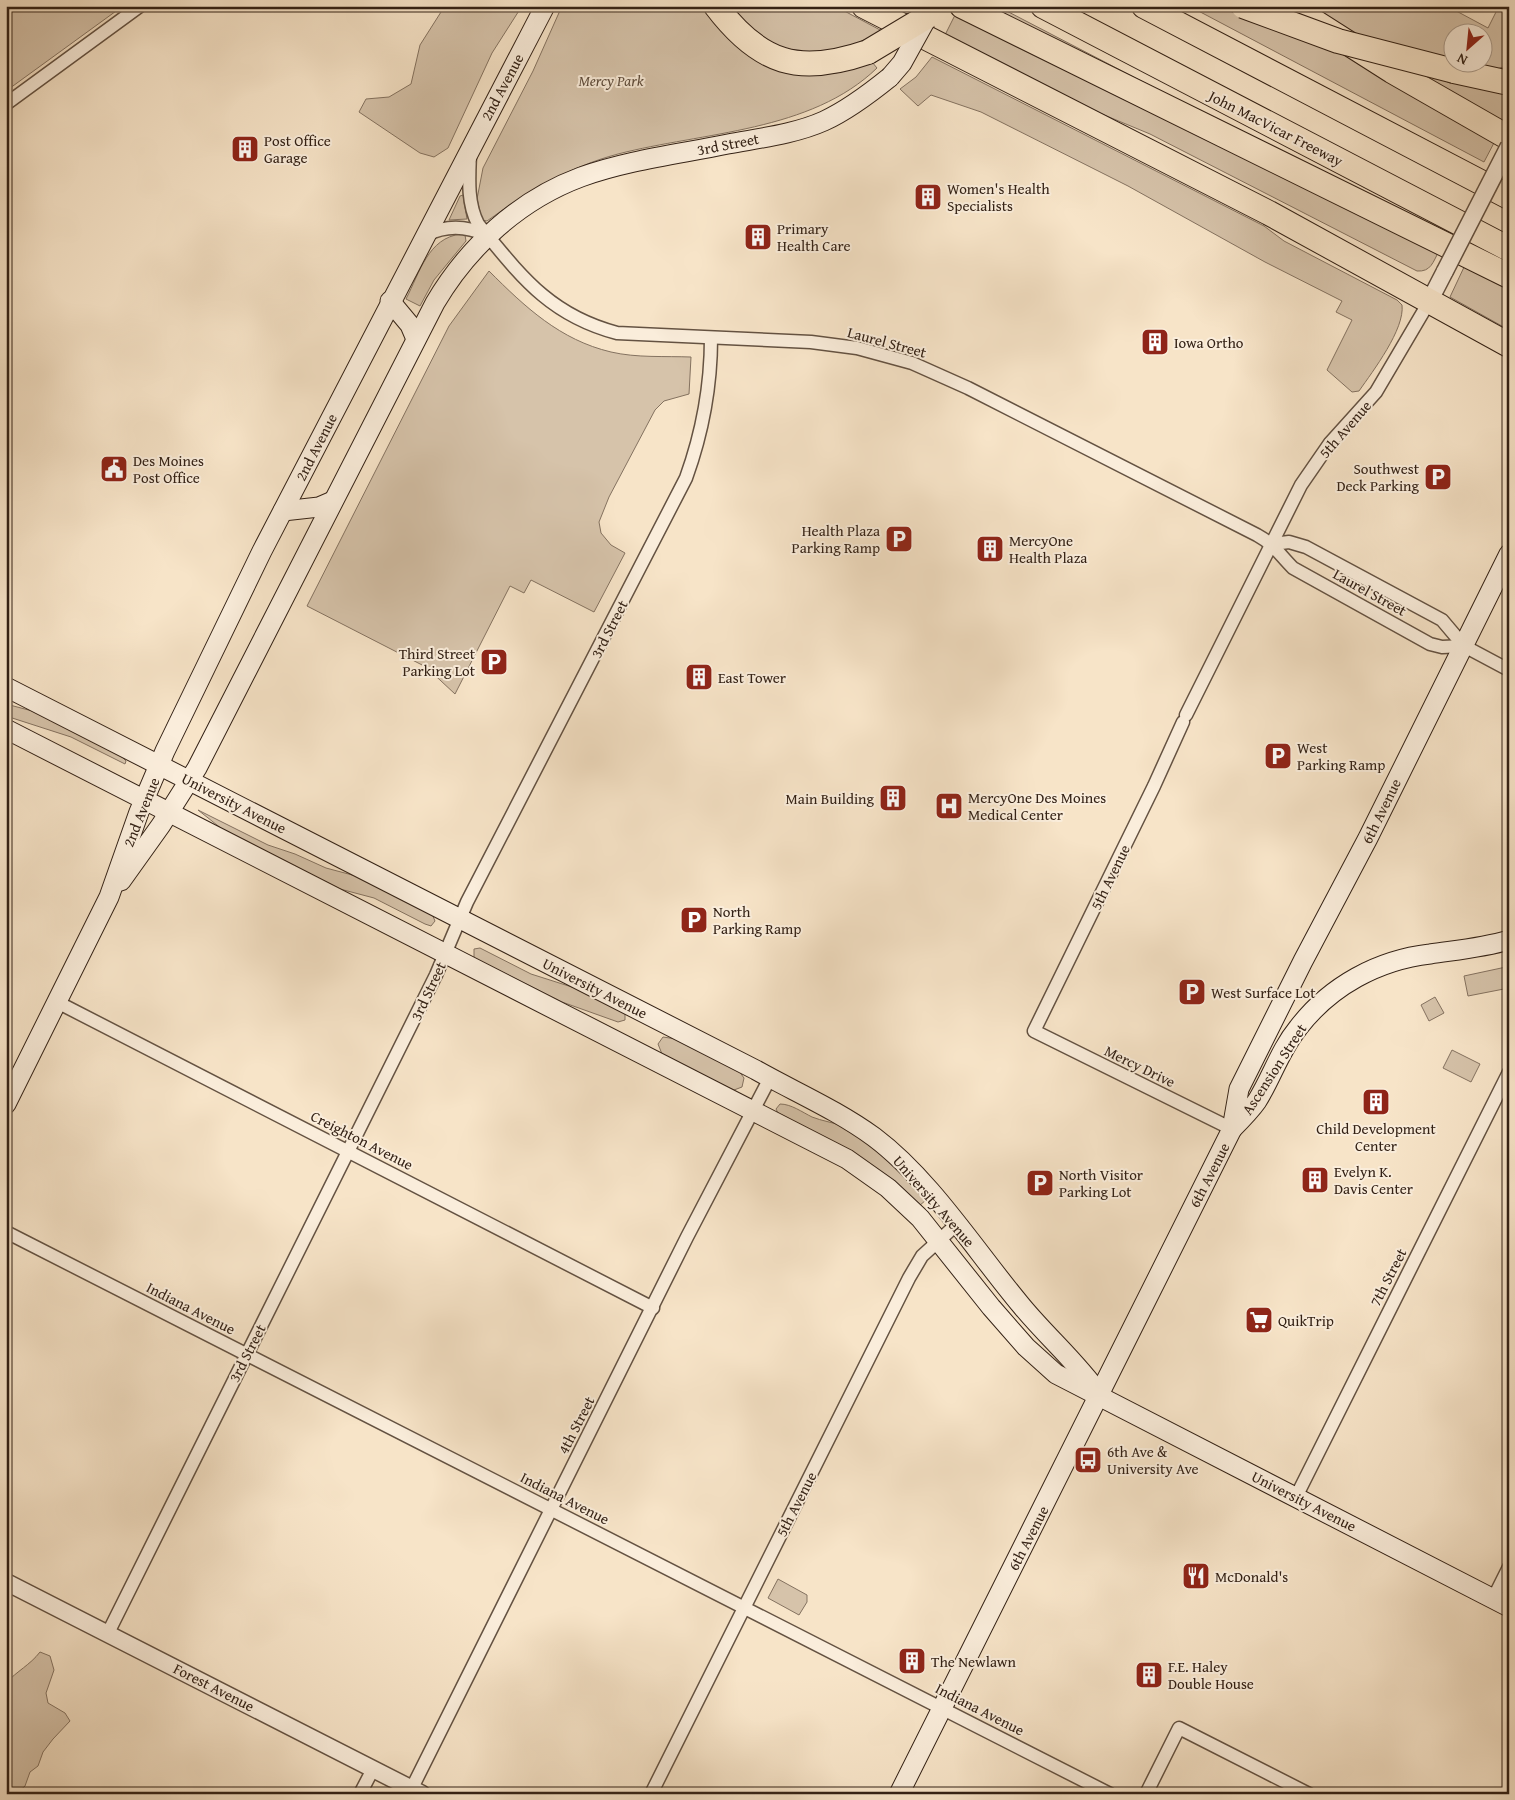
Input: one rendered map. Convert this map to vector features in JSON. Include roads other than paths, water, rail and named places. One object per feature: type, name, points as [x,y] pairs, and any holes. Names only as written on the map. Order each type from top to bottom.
[{"type":"highway","points":[[716,6],[742,38],[771,56],[789,62],[826,64],[868,52],[930,11]]},
{"type":"highway","points":[[864,6],[1269,213],[1509,345]]},
{"type":"highway","points":[[962,6],[1509,276]]},
{"type":"highway","name":"John MacVicar Freeway","points":[[1043,6],[1509,249]]},
{"type":"highway","points":[[1144,6],[1509,197]]},
{"type":"highway","points":[[1243,6],[1338,41],[1509,83]]},
{"type":"highway","points":[[1290,6],[1392,71],[1509,138]]},
{"type":"main road","name":"2nd Avenue","points":[[6,1104],[109,897],[144,799],[159,765],[283,511],[390,301],[545,6]]},
{"type":"main road","name":"3rd Street","points":[[488,236],[512,216],[541,196],[581,177],[619,166],[794,130],[823,121],[862,98],[890,77],[902,63],[930,11]]},
{"type":"main road","name":"2nd Avenue","points":[[109,897],[170,812],[189,780],[416,339],[446,285],[488,236]]},
{"type":"main road","points":[[390,301],[410,325],[416,339]]},
{"type":"main road","points":[[283,511],[318,507],[332,501]]},
{"type":"main road","name":"6th Avenue","points":[[899,1794],[1232,1129],[1239,1089],[1302,961],[1368,838],[1509,554]]},
{"type":"main road","name":"University Avenue","points":[[6,687],[830,1108],[874,1137],[908,1168],[1037,1325],[1083,1372],[1100,1395]]},
{"type":"main road","name":"University Avenue","points":[[6,729],[847,1159],[874,1177],[903,1202],[939,1240],[967,1279],[1040,1360],[1068,1382],[1100,1395],[1501,1602]]},
{"type":"main road","name":"Ascension Street","points":[[1232,1129],[1258,1100],[1284,1047],[1298,1027],[1320,1003],[1341,986],[1364,973],[1389,963],[1429,954],[1472,950],[1509,940]]},
{"type":"street","points":[[6,104],[140,6]]},
{"type":"street","name":"5th Avenue","points":[[1034,1031],[1150,795],[1184,718],[1309,471],[1330,443],[1376,392],[1429,302],[1509,146]]},
{"type":"street","name":"Laurel Street","points":[[471,147],[470,190],[473,214],[501,254],[547,300],[572,317],[593,327],[617,334],[811,342],[857,348],[912,363],[1020,414],[1273,544],[1280,556],[1293,568],[1430,644],[1464,646]]},
{"type":"street","points":[[425,235],[442,228],[461,227],[488,236]]},
{"type":"street","name":"3rd Street","points":[[108,1633],[349,1152],[436,975],[459,919],[686,478],[703,426],[707,406],[711,338]]},
{"type":"street","name":"Laurel Street","points":[[1273,544],[1289,542],[1315,551],[1442,620],[1464,646],[1509,670]]},
{"type":"street","name":"Creighton Avenue","points":[[57,1002],[653,1308]]},
{"type":"street","name":"Mercy Drive","points":[[1034,1031],[1232,1129]]},
{"type":"street","name":"7th Street","points":[[1296,1496],[1509,1072]]},
{"type":"street","name":"4th Street","points":[[417,1791],[552,1510],[752,1109],[770,1078]]},
{"type":"street","name":"5th Avenue","points":[[651,1794],[909,1278],[922,1256],[956,1225]]},
{"type":"street","name":"Indiana Avenue","points":[[6,1232],[1110,1794]]},
{"type":"street","points":[[1501,1602],[1509,1567]]},
{"type":"street","name":"Forest Avenue","points":[[6,1582],[417,1791]]},
{"type":"street","points":[[1146,1794],[1179,1728],[1309,1794]]},
{"type":"street","points":[[360,1794],[373,1769]]},
{"type":"place","name":"Post Office Garage","points":[[245,149]]},
{"type":"place","name":"Women's Health Specialists","points":[[928,197]]},
{"type":"place","name":"Primary Health Care","points":[[758,237]]},
{"type":"place","name":"Iowa Ortho","points":[[1155,342]]},
{"type":"place","name":"Des Moines Post Office","points":[[114,469]]},
{"type":"place","name":"Southwest Deck Parking","points":[[1438,477]]},
{"type":"place","name":"Health Plaza Parking Ramp","points":[[899,539]]},
{"type":"place","name":"MercyOne Health Plaza","points":[[990,549]]},
{"type":"place","name":"Third Street Parking Lot","points":[[494,662]]},
{"type":"place","name":"East Tower","points":[[699,677]]},
{"type":"place","name":"West Parking Ramp","points":[[1278,756]]},
{"type":"place","name":"Main Building","points":[[893,798]]},
{"type":"place","name":"MercyOne Des Moines Medical Center","points":[[949,806]]},
{"type":"place","name":"North Parking Ramp","points":[[694,920]]},
{"type":"place","name":"West Surface Lot","points":[[1192,992]]},
{"type":"place","name":"Child Development Center","points":[[1376,1102]]},
{"type":"place","name":"Evelyn K. Davis Center","points":[[1315,1180]]},
{"type":"place","name":"North Visitor Parking Lot","points":[[1040,1183]]},
{"type":"place","name":"QuikTrip","points":[[1259,1320]]},
{"type":"place","name":"6th Ave & University Ave","points":[[1088,1460]]},
{"type":"place","name":"McDonald's","points":[[1196,1576]]},
{"type":"place","name":"The Newlawn","points":[[912,1661]]},
{"type":"place","name":"F.E. Haley Double House","points":[[1149,1675]]},
{"type":"park label","name":"Mercy Park","points":[[611,80]]}]
